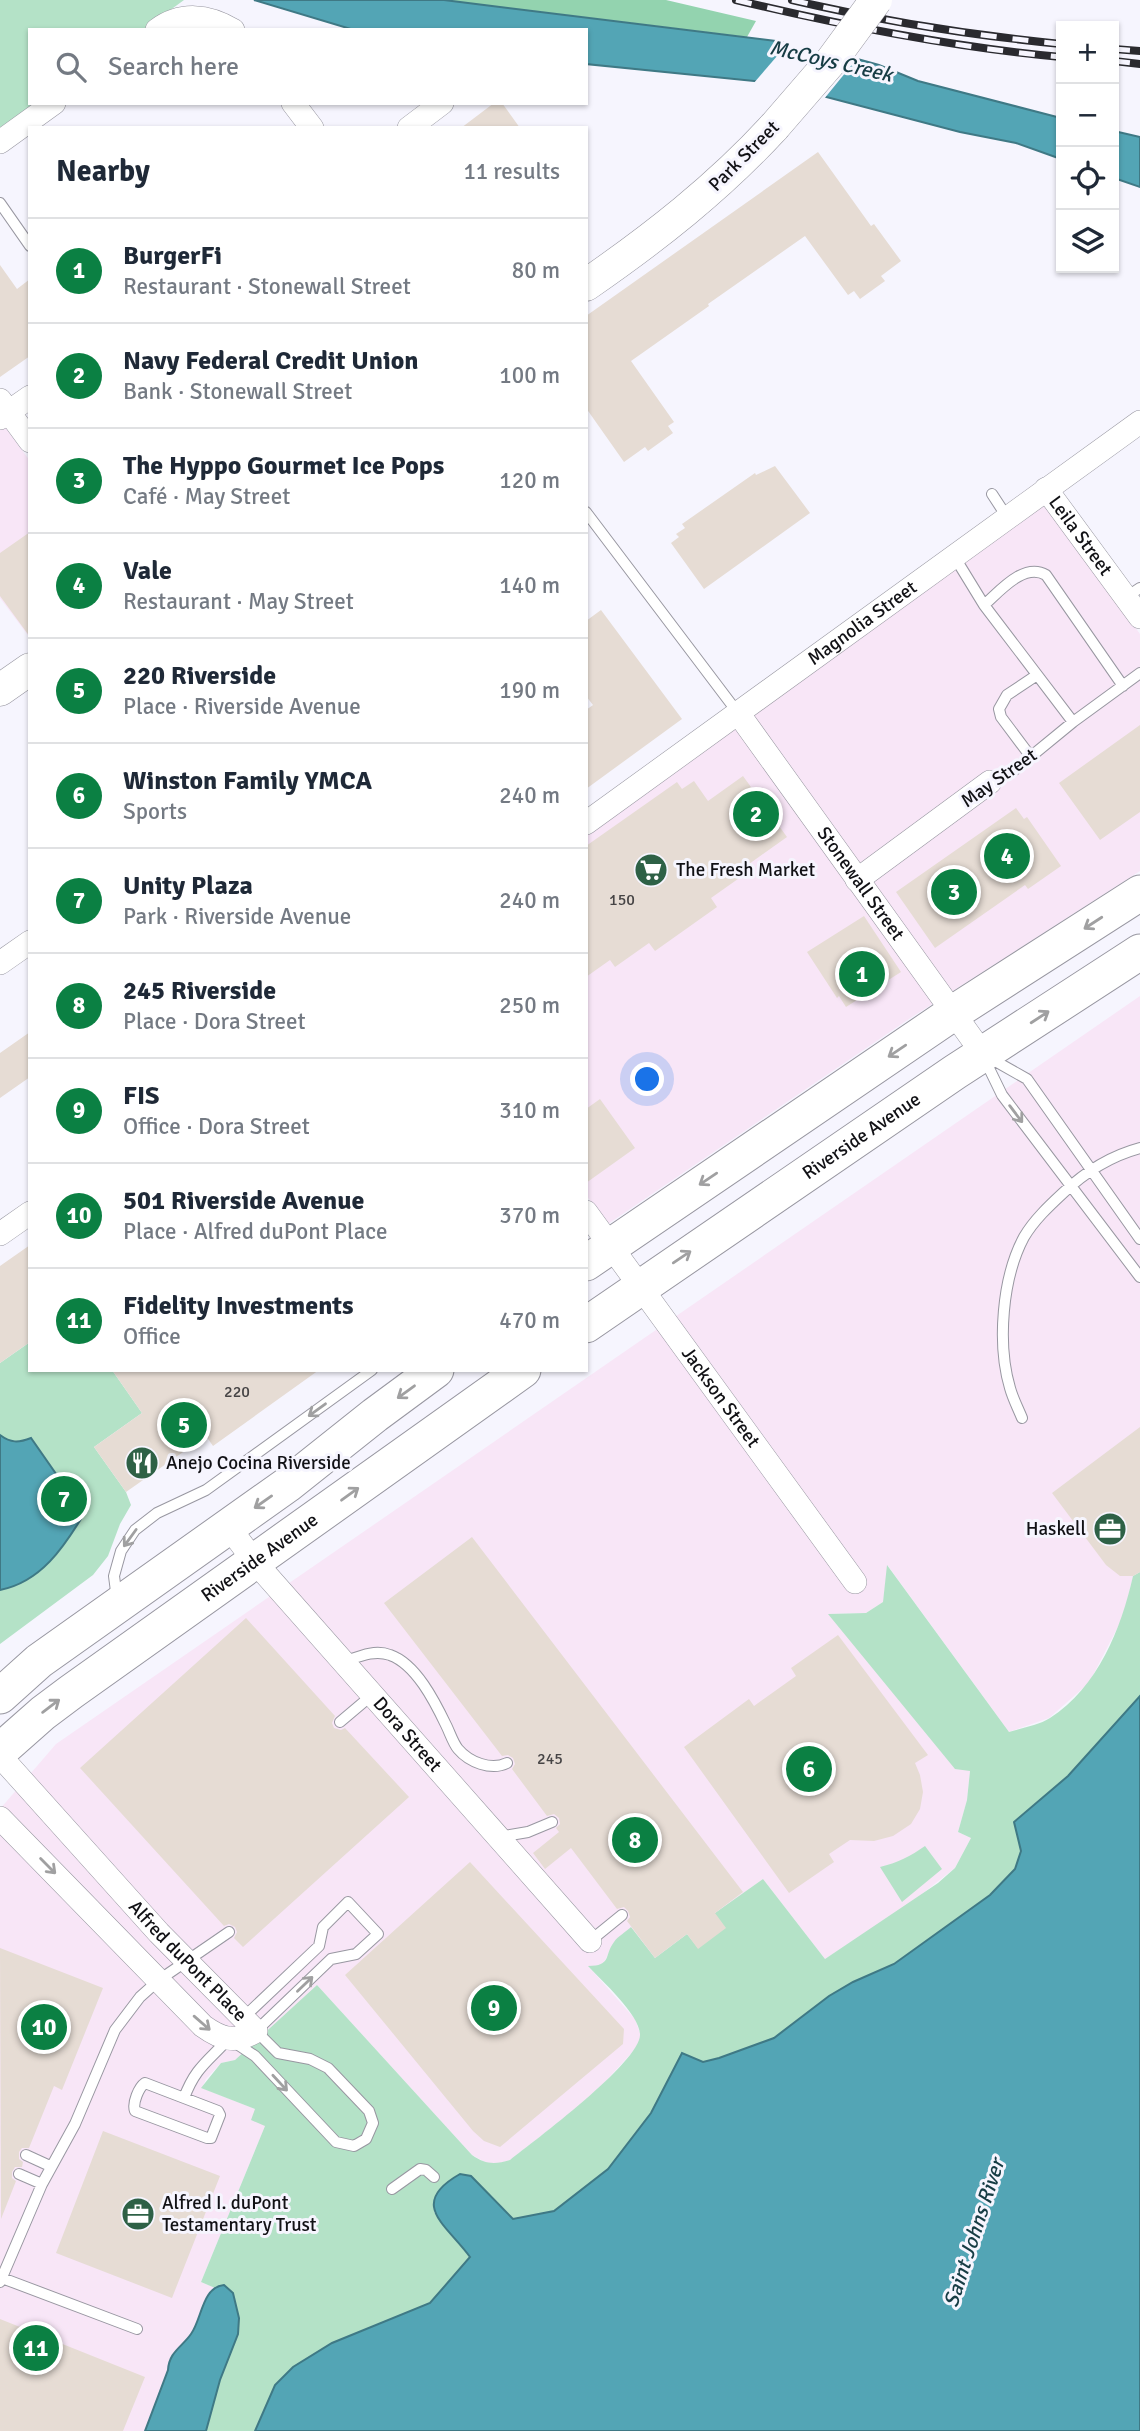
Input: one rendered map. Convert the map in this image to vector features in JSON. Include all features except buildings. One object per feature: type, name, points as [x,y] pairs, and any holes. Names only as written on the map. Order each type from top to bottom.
[{"type":"main road","points":[[599,1254],[953,1013],[1140,893]]},
{"type":"main road","name":"Riverside Avenue","points":[[588,1324],[983,1054],[1140,952]]},
{"type":"main road","points":[[0,1696],[39,1661],[287,1485],[433,1372]]},
{"type":"main road","name":"Riverside Avenue","points":[[0,1754],[43,1713],[71,1692],[520,1372]]},
{"type":"main road","points":[[0,1671],[39,1661]]},
{"type":"street","name":"Park Street","points":[[588,284],[676,218],[735,167],[832,60],[876,0]]},
{"type":"street","points":[[161,28],[177,19],[190,16],[223,23],[230,28]]},
{"type":"street","points":[[0,142],[51,105]]},
{"type":"street","points":[[295,105],[310,126]]},
{"type":"street","points":[[412,126],[439,105]]},
{"type":"street","points":[[28,398],[3,410],[28,439]]},
{"type":"street","name":"Magnolia Street","points":[[588,822],[1140,422]]},
{"type":"street","name":"Leila Street","points":[[1046,489],[1133,593],[1140,617]]},
{"type":"street","points":[[1,686],[28,669]]},
{"type":"street","name":"Stonewall Street","points":[[738,713],[983,1054]]},
{"type":"street","name":"May Street","points":[[857,880],[990,782]]},
{"type":"street","points":[[0,963],[28,943]]},
{"type":"street","points":[[2,1229],[28,1214]]},
{"type":"street","name":"Jackson Street","points":[[588,1218],[599,1254],[640,1286],[855,1582]]},
{"type":"street","name":"Dora Street","points":[[228,1525],[255,1562],[590,1941]]},
{"type":"street","name":"Alfred duPont Place","points":[[0,1754],[186,1960],[249,2025],[243,2038],[228,2040],[203,2026],[0,1818]]},
{"type":"lane","points":[[0,203],[28,243]]},
{"type":"lane","points":[[992,494],[1007,517]]},
{"type":"lane","points":[[588,515],[738,713]]},
{"type":"lane","points":[[954,556],[984,605],[1073,722]]},
{"type":"lane","points":[[984,605],[1024,573],[1036,570],[1046,575],[1123,686]]},
{"type":"lane","name":"May Street","points":[[990,782],[1012,772],[1073,722],[1140,673]]},
{"type":"lane","points":[[1031,757],[1001,717],[999,709],[1007,695],[1037,675]]},
{"type":"lane","points":[[983,1054],[1027,1079],[1140,1239]]},
{"type":"lane","points":[[983,1054],[1002,1096],[1140,1277]]},
{"type":"lane","points":[[1022,1418],[1010,1388],[1004,1350],[1003,1311],[1011,1274],[1024,1238],[1046,1209],[1091,1169],[1140,1148]]},
{"type":"lane","points":[[117,1605],[114,1576],[121,1551],[135,1530],[157,1513],[212,1485],[369,1372]]},
{"type":"lane","points":[[343,1662],[369,1653],[390,1654],[412,1670],[429,1693],[457,1749],[472,1762],[489,1766],[507,1763]]},
{"type":"lane","points":[[340,1722],[372,1695]]},
{"type":"lane","points":[[498,1837],[528,1832],[552,1822]]},
{"type":"lane","points":[[348,1902],[378,1934],[356,1954],[331,1959],[249,2025],[319,1946],[323,1927],[348,1902]]},
{"type":"lane","points":[[590,1941],[622,1915]]},
{"type":"lane","points":[[137,2329],[1,2280],[50,2166],[75,2124],[115,2031],[132,2006],[159,1980],[229,1932]]},
{"type":"lane","points":[[319,1946],[331,1959]]},
{"type":"lane","points":[[184,2098],[200,2067],[228,2040],[255,2056],[336,2142],[354,2147],[366,2139],[372,2128],[372,2116],[334,2072],[316,2061],[278,2053],[249,2025]]},
{"type":"lane","points":[[145,2083],[184,2098],[218,2111],[220,2115],[211,2137],[207,2138],[135,2111],[133,2106],[145,2083]]},
{"type":"lane","points":[[26,2155],[50,2166]]},
{"type":"lane","points":[[392,2189],[420,2169],[426,2170],[434,2177]]},
{"type":"lane","points":[[19,2174],[42,2184]]},
{"type":"shaded area","points":[[0,420],[28,458],[28,635],[0,598]]},
{"type":"shaded area","points":[[1033,485],[1140,634],[1140,871],[909,1019],[608,1224],[588,1198],[588,810]]},
{"type":"shaded area","points":[[1140,996],[1140,1572],[1133,1576],[1124,1615],[1089,1683],[1049,1718],[1009,1732],[888,1566],[883,1602],[866,1613],[829,1614],[970,1771],[967,1800],[958,1832],[971,1838],[955,1868],[913,1901],[825,1959],[763,1879],[715,1914],[726,1928],[698,1949],[687,1934],[655,1958],[631,1927],[611,1949],[604,1962],[589,1967],[635,2019],[641,2036],[638,2046],[604,2083],[572,2112],[510,2160],[498,2164],[487,2163],[472,2155],[317,1985],[235,2060],[221,2063],[206,2079],[202,2088],[255,2109],[265,2126],[201,2282],[215,2288],[207,2297],[193,2331],[169,2360],[168,2370],[145,2431],[0,2431],[0,1809],[56,1744]]},
{"type":"green space","points":[[0,0],[184,0],[146,28],[28,28],[28,105],[37,105],[0,132]]},
{"type":"green space","points":[[444,0],[666,0],[756,21],[747,37]]},
{"type":"green space","points":[[28,1343],[28,1372],[113,1372],[142,1413],[94,1447],[126,1492],[131,1505],[120,1524],[108,1556],[93,1575],[0,1644],[0,1363]]},
{"type":"green space","points":[[887,1565],[1009,1732],[1050,1718],[1082,1690],[1105,1655],[1122,1616],[1133,1576],[1140,1572],[1140,1696],[1068,1776],[1015,1822],[1021,1851],[1015,1869],[990,1895],[894,1964],[829,1996],[774,2038],[702,2062],[682,2053],[651,2113],[608,2169],[554,2211],[513,2219],[471,2176],[434,2212],[471,2257],[430,2303],[332,2343],[275,2386],[255,2431],[206,2431],[220,2380],[238,2334],[219,2286],[215,2288],[201,2282],[265,2126],[251,2120],[255,2109],[201,2088],[221,2063],[235,2060],[317,1985],[472,2155],[486,2162],[499,2163],[510,2160],[585,2100],[624,2062],[636,2046],[640,2034],[633,2017],[588,1966],[604,1962],[614,1942],[631,1927],[655,1958],[687,1934],[698,1948],[715,1913],[763,1879],[825,1959],[938,1883],[955,1868],[971,1838],[958,1832],[967,1800],[970,1771],[955,1769],[828,1614],[866,1613],[883,1602]]},
{"type":"green space","points":[[925,1846],[942,1869],[902,1902],[880,1867],[904,1859]]},
{"type":"water","name":"McCoys Creek","points":[[254,0],[444,0],[776,41],[843,55],[879,65],[918,81],[1056,117],[1056,157],[1016,143],[960,132],[773,83],[588,64],[588,28],[347,28]]},
{"type":"water","points":[[1119,132],[1140,137],[1140,187],[1119,180]]},
{"type":"water","points":[[0,1435],[15,1441],[31,1438],[84,1514],[68,1539],[39,1571],[15,1586],[0,1590]]},
{"type":"water","name":"Saint Johns River","points":[[1140,1696],[1140,2431],[255,2431],[275,2385],[293,2367],[332,2343],[430,2303],[470,2257],[436,2215],[436,2195],[444,2185],[460,2174],[471,2176],[513,2219],[554,2211],[608,2169],[651,2113],[682,2053],[703,2062],[774,2038],[829,1996],[894,1964],[990,1895],[1015,1869],[1021,1851],[1014,1822],[1068,1776]]},
{"type":"water","points":[[224,2285],[233,2293],[239,2318],[238,2334],[220,2380],[206,2431],[145,2431],[171,2359],[195,2328],[211,2291]]},
{"type":"pier","points":[[790,41],[859,56],[824,99],[753,84]]},
{"type":"railway","points":[[736,0],[898,34],[979,48],[1056,56]]},
{"type":"railway","points":[[792,0],[926,26],[1056,43]]},
{"type":"railway","points":[[1119,49],[1140,51]]},
{"type":"railway","points":[[1119,62],[1140,64]]},
{"type":"place","name":"Navy Federal Credit Union","points":[[756,814]]},
{"type":"place","name":"Vale","points":[[1007,856]]},
{"type":"place","name":"The Fresh Market","points":[[651,870]]},
{"type":"place","name":"The Hyppo Gourmet Ice Pops","points":[[954,892]]},
{"type":"place","name":"BurgerFi","points":[[862,974]]},
{"type":"place","name":"220 Riverside","points":[[184,1425]]},
{"type":"place","name":"Anejo Cocina Riverside","points":[[142,1463]]},
{"type":"place","name":"Unity Plaza","points":[[64,1499]]},
{"type":"place","name":"Haskell","points":[[1110,1529]]},
{"type":"place","name":"Winston Family YMCA","points":[[809,1769]]},
{"type":"place","name":"245 Riverside","points":[[635,1840]]},
{"type":"place","name":"FIS","points":[[494,2008]]},
{"type":"place","name":"501 Riverside Avenue","points":[[44,2027]]},
{"type":"place","name":"Alfred I. duPont Testamentary Trust","points":[[138,2214]]},
{"type":"place","name":"Fidelity Investments","points":[[36,2348]]}]
